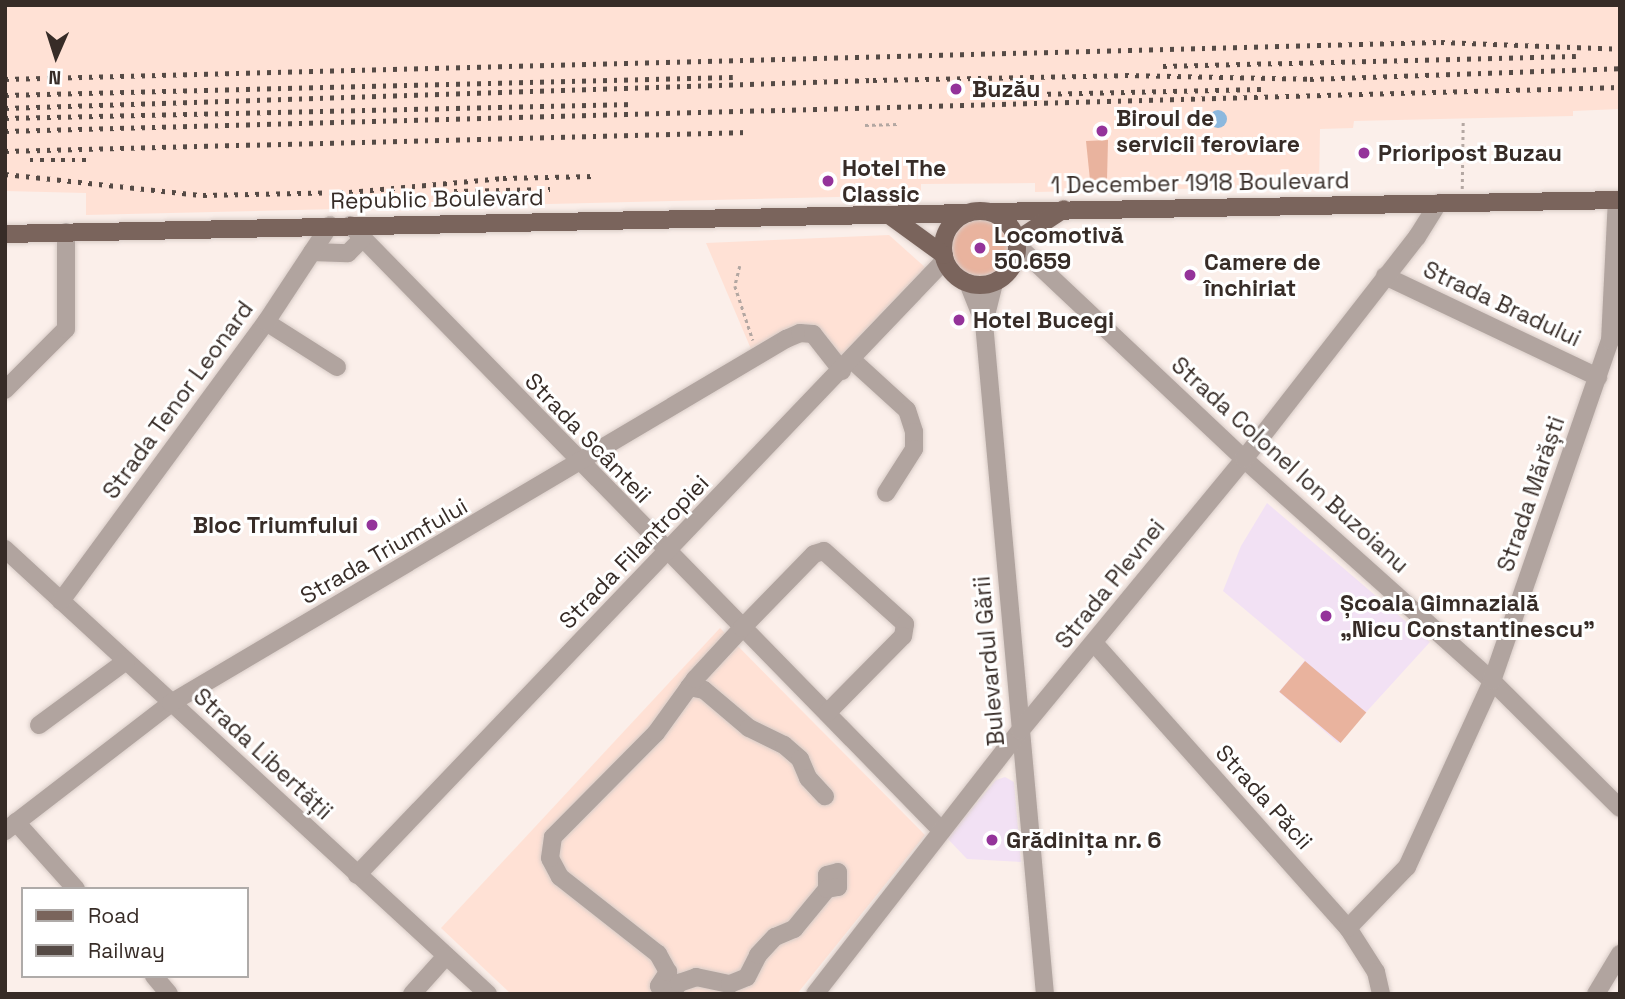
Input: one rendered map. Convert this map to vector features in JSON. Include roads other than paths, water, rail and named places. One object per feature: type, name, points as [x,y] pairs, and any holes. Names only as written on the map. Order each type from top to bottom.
[{"type":"main road","name":"1 December 1918 Boulevard","points":[[991,212],[1618,200]]},
{"type":"main road","points":[[1017,243],[1064,209]]},
{"type":"main road","points":[[991,212],[1008,222],[1017,243],[1009,272],[994,283],[968,283],[944,258],[889,215],[991,212]]},
{"type":"main road","points":[[944,258],[948,229],[968,213]]},
{"type":"main road","name":"Republic Boulevard","points":[[5,233],[889,215]]},
{"type":"street","name":"Strada Mărăști","points":[[1348,928],[1407,867],[1492,681],[1598,377],[1614,316],[1618,200]]},
{"type":"street","name":"Strada Plevnei","points":[[815,994],[1020,731],[1244,459],[1385,276],[1438,202]]},
{"type":"street","name":"Strada Scânteii","points":[[350,225],[580,465],[942,831]]},
{"type":"street","name":"Strada Tenor Leonard","points":[[61,601],[266,322],[330,226]]},
{"type":"street","points":[[5,390],[66,329],[66,232]]},
{"type":"street","points":[[312,252],[348,253],[362,239]]},
{"type":"street","name":"Strada Colonel Ion Buzoianu","points":[[1017,243],[1244,459],[1492,681],[1620,808]]},
{"type":"street","name":"Strada Filantropiei","points":[[357,876],[847,366],[944,258]]},
{"type":"street","name":"Strada Bradului","points":[[1385,276],[1598,377]]},
{"type":"street","name":"Bulevardul Gării","points":[[968,283],[984,323],[1045,994]]},
{"type":"street","name":"Bulevardul Gării","points":[[984,323],[994,283]]},
{"type":"street","points":[[266,322],[337,367]]},
{"type":"street","name":"Strada Triumfului","points":[[10,826],[172,702],[580,465],[758,356],[800,333],[818,338],[847,366]]},
{"type":"street","points":[[847,366],[907,410],[914,432],[914,449],[886,493]]},
{"type":"street","name":"Strada Libertății","points":[[5,549],[488,994]]},
{"type":"street","points":[[827,713],[903,636],[903,620],[834,555],[819,551],[703,670],[697,688],[553,837],[550,848],[560,877],[658,954],[670,986],[707,976],[730,984],[741,981],[758,955],[775,937],[794,929],[827,889]]},
{"type":"street","name":"Strada Păcii","points":[[1094,643],[1348,928],[1376,972],[1381,994]]},
{"type":"street","points":[[39,725],[126,661]]},
{"type":"street","points":[[697,688],[750,728],[792,752],[825,796]]},
{"type":"street","points":[[10,826],[74,887]]},
{"type":"street","points":[[1596,994],[1620,954]]},
{"type":"street","points":[[412,994],[446,956]]},
{"type":"street","points":[[156,978],[169,994]]},
{"type":"water","points":[[1214,110],[1222,110],[1227,119],[1225,126],[1214,128],[1209,123],[1209,115]]},
{"type":"railway","points":[[5,79],[1441,42],[1620,49]]},
{"type":"railway","points":[[1163,66],[1576,56]]},
{"type":"railway","points":[[5,108],[873,80],[1125,75],[1310,79],[1620,68]]},
{"type":"railway","points":[[5,95],[733,77]]},
{"type":"railway","points":[[5,131],[1620,87]]},
{"type":"railway","points":[[1037,94],[1261,89]]},
{"type":"railway","points":[[5,118],[635,104]]},
{"type":"railway","points":[[5,151],[749,132]]},
{"type":"railway","points":[[30,160],[91,160]]},
{"type":"railway","points":[[5,174],[203,195],[349,192],[503,178],[594,176]]},
{"type":"railway","points":[[454,191],[550,189]]},
{"type":"place","name":"Buzău","points":[[956,89]]},
{"type":"place","name":"Biroul de servicii feroviare","points":[[1102,131]]},
{"type":"place","name":"Prioripost Buzau","points":[[1364,153]]},
{"type":"place","name":"Hotel The Classic","points":[[828,181]]},
{"type":"place","name":"Locomotivă 50.659","points":[[980,248]]},
{"type":"place","name":"Camere de închiriat","points":[[1190,275]]},
{"type":"place","name":"Hotel Bucegi","points":[[959,320]]},
{"type":"place","name":"Bloc Triumfului","points":[[372,525]]},
{"type":"place","name":"Școala Gimnazială „Nicu Constantinescu”","points":[[1326,616]]},
{"type":"place","name":"Grădinița nr. 6","points":[[992,840]]}]
